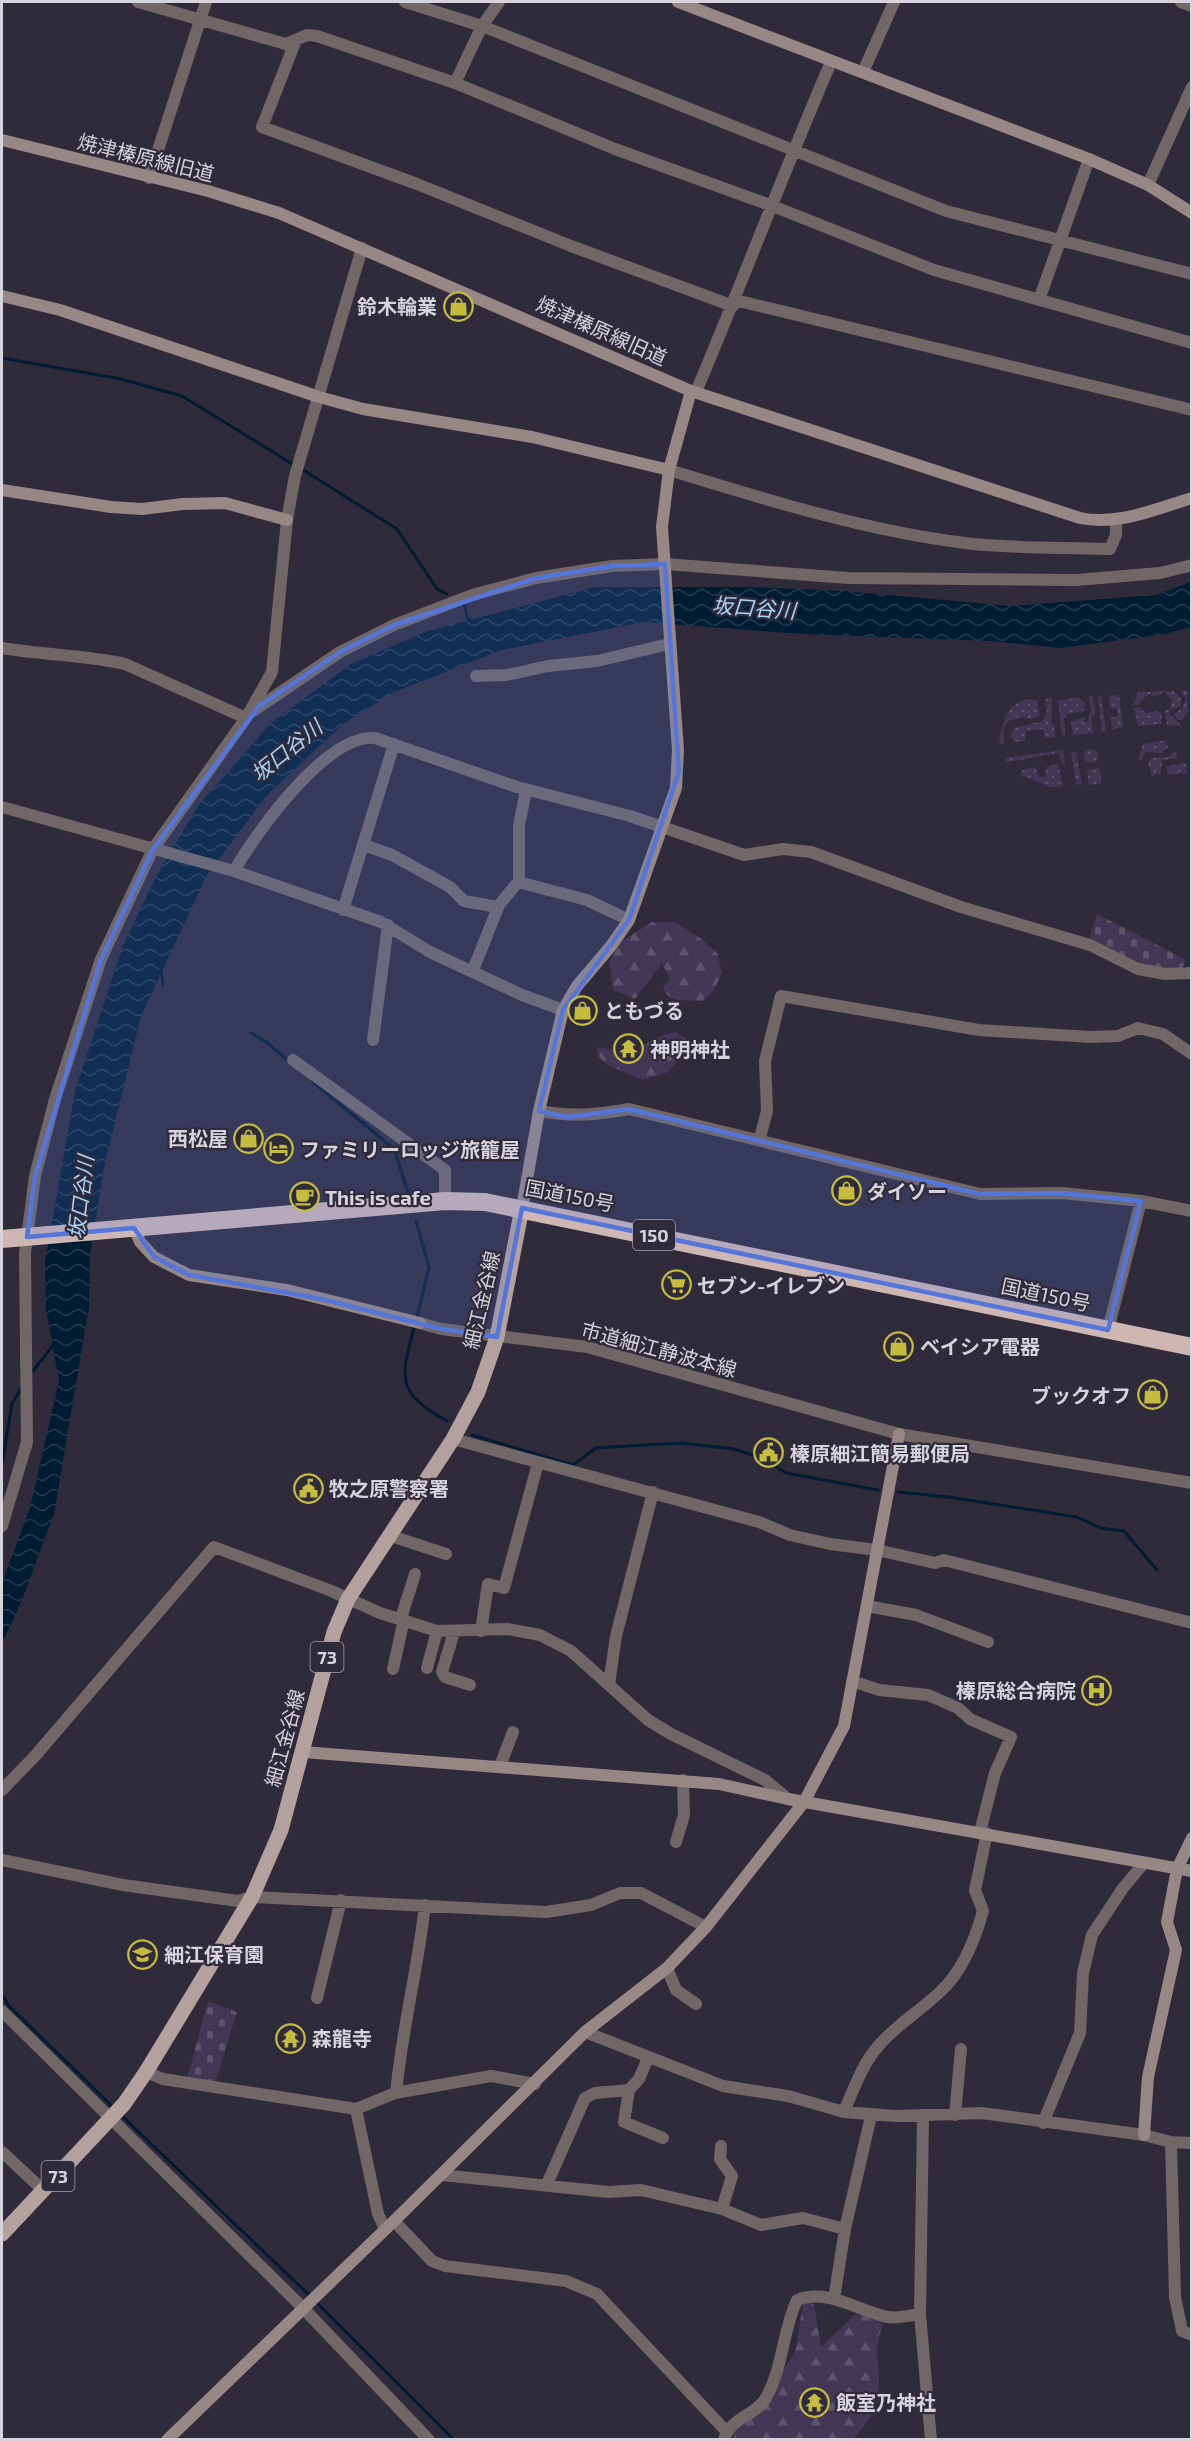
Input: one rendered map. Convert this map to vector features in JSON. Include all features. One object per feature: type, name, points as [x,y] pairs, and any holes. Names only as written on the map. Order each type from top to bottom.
[{"type":"highway","name":"国道150号","points":[[2,1239],[445,1201],[486,1202],[1191,1347]]},
{"type":"main road","name":"細江金谷線","points":[[2,2235],[124,2104],[146,2072],[252,1897],[281,1830],[334,1632],[348,1599],[453,1439],[478,1392],[497,1336],[522,1208]]},
{"type":"street","points":[[138,2],[286,44],[307,35],[317,36],[455,83],[615,149],[770,205],[934,270],[1191,343]]},
{"type":"street","points":[[149,178],[198,20],[206,2]]},
{"type":"street","points":[[405,2],[482,26],[946,211],[1191,274]]},
{"type":"street","points":[[455,83],[482,26],[499,2]]},
{"type":"street","points":[[678,2],[1089,159],[1148,185],[1191,213]]},
{"type":"street","points":[[863,72],[892,2]]},
{"type":"street","points":[[1181,2],[1191,6]]},
{"type":"street","points":[[296,40],[262,127],[417,184],[571,246],[734,303],[1191,410]]},
{"type":"street","points":[[522,1208],[539,1111],[563,1010],[577,986],[611,946],[628,920],[679,772],[662,526],[669,470],[694,392],[734,303],[770,205],[831,62]]},
{"type":"street","points":[[1148,185],[1191,87]]},
{"type":"street","name":"焼津榛原線旧道","points":[[2,140],[269,210],[694,392],[1080,518],[1094,521],[1116,520],[1191,496]]},
{"type":"street","points":[[1040,300],[1059,239],[1089,159]]},
{"type":"street","points":[[2,1526],[27,1442],[29,1236],[35,1176],[74,1036],[101,959],[156,850],[246,718],[272,672],[287,520],[295,476],[362,248]]},
{"type":"street","points":[[2,296],[60,310],[319,397],[363,409],[532,437],[669,470],[808,510],[910,534],[966,543],[1110,549],[1116,535],[1116,520]]},
{"type":"street","points":[[2,490],[121,508],[225,503],[287,520]]},
{"type":"street","points":[[246,718],[340,652],[394,624],[472,595],[536,578],[612,566],[665,564],[848,578],[1076,580],[1160,573],[1191,565]]},
{"type":"street","points":[[476,676],[507,675],[548,666],[597,661],[669,641]]},
{"type":"street","points":[[2,648],[69,658],[104,659],[125,664],[246,718]]},
{"type":"street","points":[[234,871],[251,842],[285,800],[325,760],[348,742],[364,737],[394,744],[526,790],[582,802],[662,826],[744,855],[783,849],[811,852],[961,907],[1090,945],[1138,969],[1165,974],[1191,973]]},
{"type":"street","points":[[343,910],[394,744]]},
{"type":"street","points":[[473,970],[498,907],[518,882],[519,826],[526,790]]},
{"type":"street","points":[[2,807],[234,871],[388,925],[430,952],[473,970],[522,995],[563,1010]]},
{"type":"street","points":[[364,845],[392,855],[450,886],[464,901],[498,907]]},
{"type":"street","points":[[518,882],[587,900],[628,920]]},
{"type":"street","points":[[373,1040],[388,925]]},
{"type":"street","points":[[760,1138],[767,1111],[765,1060],[781,996],[979,1030],[1090,1037],[1118,1036],[1138,1028],[1163,1034],[1191,1054]]},
{"type":"street","points":[[293,1060],[446,1170],[445,1201]]},
{"type":"street","points":[[539,1111],[568,1117],[595,1116],[629,1108],[760,1138],[980,1194],[1062,1193],[1141,1201],[1191,1210]]},
{"type":"street","points":[[1108,1330],[1141,1201]]},
{"type":"street","name":"市道細江静波本線","points":[[134,1228],[140,1242],[154,1257],[189,1275],[287,1290],[441,1329],[587,1347],[899,1434],[1191,1484]]},
{"type":"street","points":[[167,2439],[535,2084],[585,2032],[667,1968],[706,1927],[804,1802],[844,1726],[899,1434]]},
{"type":"street","points":[[453,1439],[759,1522],[790,1535],[935,1563],[944,1560],[1191,1623]]},
{"type":"street","points":[[481,1631],[488,1584],[504,1588],[538,1463]]},
{"type":"street","points":[[609,1684],[616,1636],[653,1492]]},
{"type":"street","points":[[388,1535],[447,1554]]},
{"type":"street","points":[[2,1790],[35,1756],[214,1547],[380,1613],[403,1618],[437,1631],[507,1629],[540,1635],[571,1651],[648,1720],[765,1780],[788,1799]]},
{"type":"street","points":[[393,1669],[415,1574]]},
{"type":"street","points":[[867,1606],[916,1615],[988,1642]]},
{"type":"street","points":[[427,1668],[437,1631]]},
{"type":"street","points":[[454,1632],[442,1672],[445,1677],[470,1685]]},
{"type":"street","points":[[844,2112],[864,2067],[879,2045],[904,2019],[941,1991],[961,1966],[984,1911],[975,1890],[983,1833],[995,1773],[1011,1737],[970,1719],[958,1708],[928,1695],[879,1690],[852,1681]]},
{"type":"street","points":[[500,1766],[513,1732]]},
{"type":"street","points":[[303,1752],[719,1784],[804,1802],[1191,1871]]},
{"type":"street","points":[[676,1842],[684,1815],[683,1780]]},
{"type":"street","points":[[1144,2134],[1148,2077],[1176,1950],[1167,1922],[1178,1869],[1191,1839]]},
{"type":"street","points":[[2,1860],[123,1885],[238,1901],[252,1897],[341,1900],[560,1912],[591,1905],[620,1893],[640,1893],[706,1927]]},
{"type":"street","points":[[1043,2123],[1080,2033],[1083,1973],[1092,1935],[1123,1888],[1144,1863]]},
{"type":"street","points":[[317,1998],[341,1900]]},
{"type":"street","points":[[396,2093],[399,2054],[421,1944],[425,1905]]},
{"type":"street","points":[[667,1968],[676,1990],[696,2004]]},
{"type":"street","points":[[2,2011],[305,2306],[429,2439]]},
{"type":"street","points":[[585,2032],[723,2086],[788,2096],[844,2112],[871,2116],[982,2114],[1144,2134],[1171,2142],[1191,2143]]},
{"type":"street","points":[[955,2115],[962,2049]]},
{"type":"street","points":[[648,2058],[639,2079],[629,2090],[624,2122],[663,2138]]},
{"type":"street","points":[[146,2072],[163,2079],[356,2109],[396,2093],[491,2076],[535,2084]]},
{"type":"street","points":[[547,2184],[585,2098],[595,2093],[629,2090]]},
{"type":"street","points":[[356,2109],[378,2214],[390,2225],[432,2261],[445,2266],[566,2282],[597,2294],[725,2435],[736,2420],[764,2402],[778,2376],[797,2300],[804,2298],[834,2299],[889,2317],[920,2314]]},
{"type":"street","points":[[834,2299],[845,2229],[871,2116]]},
{"type":"street","points":[[923,2116],[920,2314],[931,2439]]},
{"type":"street","points":[[1171,2142],[1175,2297],[1182,2331],[1191,2335]]},
{"type":"street","points":[[721,2146],[720,2159],[732,2176],[722,2209]]},
{"type":"street","points":[[2,2152],[44,2191]]},
{"type":"street","points":[[441,2175],[608,2192],[641,2190],[722,2209],[761,2225],[803,2218],[845,2229]]},
{"type":"highlighted area","points":[[665,564],[679,772],[629,920],[563,1010],[539,1111],[568,1117],[629,1109],[980,1194],[1062,1193],[1141,1201],[1108,1330],[522,1208],[497,1337],[441,1329],[321,1299],[189,1275],[154,1257],[134,1228],[27,1237],[35,1176],[101,959],[153,849],[259,706],[340,652],[394,625],[536,578],[612,566]]},
{"type":"green space","points":[[1187,690],[1188,712],[1182,720],[1178,720],[1174,714],[1182,708],[1186,699],[1181,691]]},
{"type":"green space","points":[[1173,691],[1181,698],[1181,707],[1173,708],[1169,714],[1182,726],[1167,725],[1165,711],[1170,709],[1172,700],[1164,692],[1154,697],[1151,694],[1143,698],[1140,704],[1133,705],[1138,692]]},
{"type":"green space","points":[[1119,695],[1123,727],[1113,729],[1110,718],[1118,716],[1117,709],[1110,708],[1109,696]]},
{"type":"green space","points":[[1089,696],[1093,696],[1095,713],[1091,718],[1093,733],[1073,735],[1071,722],[1085,717],[1084,723],[1088,722],[1091,711]]},
{"type":"green space","points":[[1101,696],[1106,731],[1102,732],[1098,697]]},
{"type":"green space","points":[[1078,697],[1085,703],[1084,711],[1068,714],[1064,718],[1065,735],[1062,736],[1058,701]]},
{"type":"green space","points":[[1052,698],[1051,724],[1054,725],[1055,737],[1045,738],[1043,729],[1025,731],[1025,741],[1015,742],[1011,737],[1014,728],[1042,721],[1047,713],[1045,699]]},
{"type":"green space","points":[[1028,699],[1037,700],[1039,715],[1032,719],[1022,717],[1008,721],[1004,728],[1004,743],[1001,744],[999,740],[1010,709]]},
{"type":"green space","points":[[1140,707],[1145,713],[1157,711],[1161,713],[1162,724],[1138,726],[1134,708]]},
{"type":"green space","points":[[1166,740],[1168,748],[1160,753],[1146,752],[1141,760],[1138,760],[1143,744]]},
{"type":"green space","points":[[1091,749],[1096,751],[1098,756],[1096,761],[1091,763],[1086,761],[1084,756],[1086,751]]},
{"type":"green space","points":[[1063,750],[1065,764],[1062,765],[1059,753],[1007,762],[1005,758]]},
{"type":"green space","points":[[1177,751],[1177,758],[1163,760],[1160,774],[1152,776],[1148,763],[1151,758],[1167,757]]},
{"type":"green space","points":[[1071,752],[1076,752],[1082,784],[1076,785]]},
{"type":"green space","points":[[1186,763],[1187,773],[1169,775],[1166,766]]},
{"type":"green space","points":[[1058,764],[1063,786],[1051,787],[1020,775],[1022,770],[1036,767],[1039,778],[1045,777],[1047,766]]},
{"type":"green space","points":[[1099,768],[1102,783],[1089,785],[1087,770]]},
{"type":"green space","points":[[1097,914],[1186,960],[1182,969],[1142,966],[1089,940]]},
{"type":"green space","points":[[652,922],[675,922],[700,938],[717,953],[722,972],[714,990],[702,1001],[679,1000],[669,996],[663,987],[670,979],[662,963],[635,999],[613,990],[609,962],[622,941]]},
{"type":"green space","points":[[676,1032],[692,1043],[668,1072],[643,1080],[605,1064],[597,1054],[597,1047],[630,1050],[660,1036]]},
{"type":"green space","points":[[208,2001],[237,2012],[215,2083],[187,2079]]},
{"type":"green space","points":[[804,2298],[814,2305],[821,2347],[859,2311],[883,2324],[878,2351],[879,2387],[873,2412],[851,2440],[734,2439],[736,2420],[771,2389],[795,2352]]},
{"type":"water","name":"坂口谷川","points":[[1191,582],[1191,627],[1165,634],[1060,648],[991,641],[802,634],[644,622],[501,650],[392,693],[343,724],[266,796],[207,875],[141,1016],[104,1167],[90,1254],[89,1307],[54,1514],[22,1600],[2,1644],[2,1583],[30,1508],[59,1381],[46,1309],[45,1262],[75,1091],[123,946],[157,875],[198,806],[271,723],[351,664],[428,631],[595,587],[749,587],[845,591],[1009,606],[1156,595]]},
{"type":"waterway","points":[[2,358],[121,379],[182,396],[294,465]]},
{"type":"waterway","points":[[300,468],[397,529],[437,589],[447,594]]},
{"type":"waterway","points":[[464,603],[468,620],[472,621]]},
{"type":"waterway","points":[[161,969],[163,985]]},
{"type":"waterway","points":[[251,1033],[265,1041],[290,1062]]},
{"type":"waterway","points":[[313,1082],[394,1149],[408,1192]]},
{"type":"waterway","points":[[416,1221],[429,1267],[417,1318]]},
{"type":"waterway","points":[[415,1324],[407,1358],[406,1381],[418,1401],[447,1421]]},
{"type":"waterway","points":[[33,1371],[54,1344]]},
{"type":"waterway","points":[[2,1465],[12,1403],[21,1389]]},
{"type":"waterway","points":[[472,1435],[573,1465],[596,1448],[681,1443],[734,1449],[764,1459],[786,1473],[878,1490]]},
{"type":"waterway","points":[[898,1492],[948,1497],[1077,1517],[1101,1528],[1124,1531],[1157,1570]]},
{"type":"waterway","points":[[2,1995],[9,2006],[113,2107]]},
{"type":"waterway","points":[[120,2114],[310,2296]]},
{"type":"waterway","points":[[315,2301],[454,2440]]},
{"type":"place","name":"鈴木輪業","points":[[458,306]]},
{"type":"place","name":"ともづる","points":[[583,1010]]},
{"type":"place","name":"神明神社","points":[[629,1049]]},
{"type":"place","name":"西松屋","points":[[249,1138]]},
{"type":"place","name":"ファミリーロッジ旅籠屋","points":[[279,1149]]},
{"type":"place","name":"ダイソー","points":[[846,1191]]},
{"type":"place","name":"This is cafe","points":[[304,1197]]},
{"type":"place","name":"セブン-イレブン","points":[[676,1285]]},
{"type":"place","name":"ベイシア電器","points":[[899,1346]]},
{"type":"place","name":"ブックオフ","points":[[1152,1395]]},
{"type":"place","name":"榛原細江簡易郵便局","points":[[769,1453]]},
{"type":"place","name":"牧之原警察署","points":[[308,1488]]},
{"type":"place","name":"榛原総合病院","points":[[1097,1690]]},
{"type":"place","name":"細江保育園","points":[[143,1954]]},
{"type":"place","name":"森龍寺","points":[[291,2038]]},
{"type":"place","name":"飯室乃神社","points":[[815,2402]]}]
